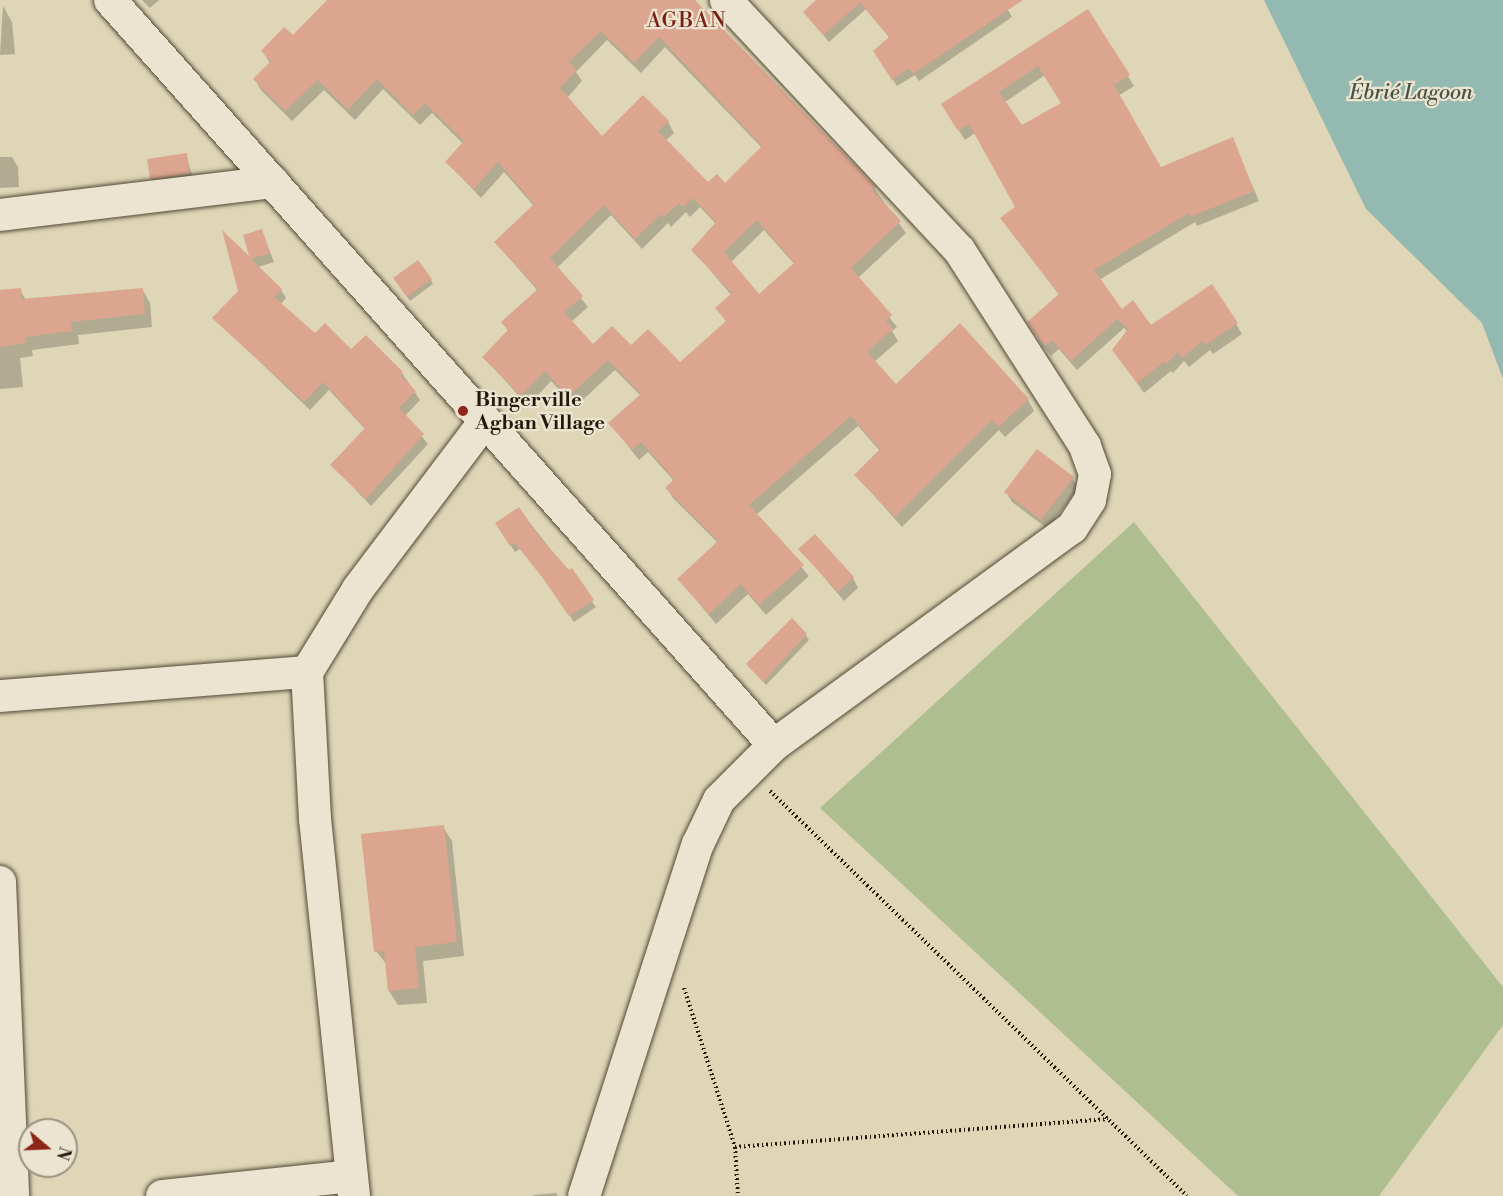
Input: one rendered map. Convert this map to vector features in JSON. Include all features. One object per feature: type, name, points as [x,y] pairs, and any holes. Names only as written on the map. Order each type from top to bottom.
[{"type":"street","points":[[110,0],[774,745]]},
{"type":"street","points":[[584,1196],[701,836],[719,800],[774,745],[1072,528],[1090,500],[1095,474],[1085,446],[959,250],[726,0]]},
{"type":"street","points":[[0,215],[273,182]]},
{"type":"street","points":[[162,1196],[352,1186],[315,819],[307,672],[358,589],[485,421]]},
{"type":"street","points":[[0,696],[307,672]]},
{"type":"street","points":[[0,882],[13,1196]]},
{"type":"path","points":[[748,771],[1187,1196]]},
{"type":"path","points":[[682,982],[735,1147],[738,1196]]},
{"type":"path","points":[[735,1147],[1108,1119]]},
{"type":"green space","points":[[1134,522],[1503,987],[1503,1025],[1379,1196],[1238,1196],[820,808]]},
{"type":"water","name":"Ébrié Lagoon","points":[[1264,0],[1503,0],[1503,379],[1482,323],[1366,209]]},
{"type":"building","points":[[327,0],[695,0],[876,187],[872,190],[901,221],[851,268],[892,315],[886,321],[893,329],[867,352],[896,384],[960,323],[1029,399],[998,427],[992,420],[895,517],[854,475],[880,449],[851,416],[749,505],[804,565],[759,605],[741,584],[709,614],[677,579],[718,541],[665,488],[674,479],[641,442],[632,450],[608,423],[641,394],[608,360],[568,397],[545,371],[521,396],[482,357],[508,330],[501,322],[538,289],[494,242],[534,204],[498,162],[474,189],[445,162],[464,141],[425,103],[413,115],[377,79],[348,110],[318,80],[285,111],[253,79],[271,61],[261,51],[284,27],[293,35]],"holes":[[[601,31],[634,63],[659,37],[762,146],[725,183],[717,174],[708,182],[658,131],[669,121],[643,95],[602,136],[560,88],[577,70],[569,62]],[[693,198],[716,222],[691,250],[732,293],[715,308],[726,321],[680,362],[648,329],[631,345],[612,326],[593,344],[564,312],[583,296],[550,258],[604,205],[635,239],[661,214],[664,217],[679,203],[683,207]],[[757,220],[794,263],[759,294],[724,252]]]},
{"type":"building","points":[[816,0],[1023,0],[913,74],[909,68],[892,80],[873,51],[889,37],[860,3],[823,35],[803,12]]},
{"type":"building","points":[[1088,9],[1130,75],[1114,85],[1161,167],[1233,137],[1254,191],[1190,217],[1189,213],[1094,270],[1122,309],[1133,300],[1151,325],[1212,284],[1238,323],[1206,345],[1203,341],[1182,358],[1177,352],[1167,364],[1164,362],[1137,383],[1112,350],[1128,329],[1117,319],[1071,361],[1052,340],[1045,346],[1027,322],[1059,294],[1000,218],[1015,207],[969,124],[958,131],[941,104]],"holes":[[[1038,66],[1061,103],[1022,125],[999,92]]]},
{"type":"building","points":[[187,153],[190,174],[150,179],[147,159]]},
{"type":"building","points":[[262,229],[270,253],[251,259],[282,289],[274,297],[315,333],[325,323],[351,349],[366,335],[403,372],[400,375],[416,391],[399,408],[424,434],[366,499],[330,465],[365,428],[323,382],[304,402],[212,318],[238,291],[222,230],[249,256],[243,235]]},
{"type":"building","points":[[418,260],[432,279],[407,297],[393,278]]},
{"type":"building","points":[[21,288],[22,299],[143,288],[145,314],[71,322],[72,331],[26,337],[26,343],[0,347],[0,290]]},
{"type":"building","points":[[1037,449],[1074,477],[1041,520],[1004,492]]},
{"type":"building","points":[[519,507],[537,534],[569,570],[572,568],[594,600],[569,616],[515,543],[510,546],[495,523]]},
{"type":"building","points":[[815,534],[854,577],[838,592],[798,549]]},
{"type":"building","points":[[792,618],[807,634],[763,682],[746,664]]},
{"type":"building","points":[[444,825],[457,942],[415,947],[419,988],[388,991],[384,951],[374,952],[361,834]]},
{"type":"place","name":"Bingerville Agban Village","points":[[463,411]]},
{"type":"district","name":"AGBAN","points":[[687,21]]}]
